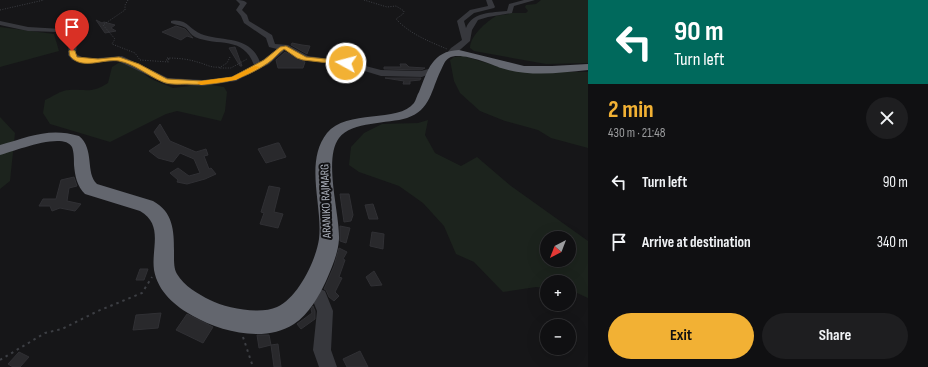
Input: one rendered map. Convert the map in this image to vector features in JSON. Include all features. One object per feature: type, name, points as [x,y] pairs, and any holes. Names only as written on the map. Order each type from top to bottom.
[{"type":"highway","points":[[451,52],[466,54],[522,69],[588,67]]},
{"type":"highway","name":"ARANIKO RAJMARG","points":[[0,150],[38,139],[51,137],[63,137],[75,140],[79,144],[81,150],[83,175],[88,187],[94,192],[127,198],[141,203],[154,210],[160,217],[163,225],[164,270],[168,280],[178,293],[191,303],[211,313],[237,320],[269,321],[284,316],[292,311],[309,292],[325,257],[329,238],[324,160],[327,146],[333,136],[351,125],[367,120],[402,115],[417,108],[420,105],[443,56],[451,52]]},
{"type":"street","points":[[239,0],[244,3],[239,10],[244,15],[246,22],[270,37],[272,45],[288,48],[299,56],[346,63],[381,73],[422,74],[436,69]]},
{"type":"street","points":[[466,40],[460,21],[472,11],[492,7],[490,0]]},
{"type":"street","points":[[451,52],[456,46],[466,40],[468,36],[467,32],[471,23],[476,18],[510,12],[511,5],[532,0]]},
{"type":"street","points":[[0,22],[28,29],[60,30],[71,35],[73,39],[72,56],[75,58],[86,61],[98,61],[119,58],[166,81],[202,83],[233,79],[258,66],[282,48]]},
{"type":"street","points":[[173,22],[188,27],[197,35],[242,44],[251,50],[251,53],[257,60],[258,66]]},
{"type":"street","points":[[309,292],[319,296],[325,311],[322,350],[328,367]]},
{"type":"path","points":[[0,10],[44,0]]},
{"type":"path","points":[[128,0],[125,5],[125,10],[103,25],[115,39],[112,44],[133,52],[140,60],[142,65],[153,75]]},
{"type":"path","points":[[364,0],[387,6],[401,7],[404,10],[403,14],[396,19],[399,24],[414,34],[451,52]]},
{"type":"path","points":[[218,67],[221,69],[231,68],[247,60],[251,53]]},
{"type":"path","points":[[140,60],[169,62],[166,60],[170,59],[167,58],[172,58],[198,62],[211,68],[218,67],[226,63],[230,57]]},
{"type":"path","points":[[0,360],[44,332],[62,329],[98,311],[142,293],[163,259]]},
{"type":"path","points":[[237,320],[253,367]]},
{"type":"shaded area","points":[[541,0],[588,0],[588,63],[546,64],[474,51],[470,48],[476,34],[483,26],[496,16],[509,14],[507,13],[526,13],[528,11],[525,7],[526,5],[536,4]]},
{"type":"shaded area","points":[[0,27],[54,34],[59,51],[0,67]]},
{"type":"shaded area","points":[[463,56],[518,72],[588,72],[588,148],[551,138],[538,130],[505,121],[480,111],[460,93],[454,81],[450,60],[454,57]]},
{"type":"shaded area","points":[[120,62],[129,63],[151,79],[173,88],[206,84],[224,87],[227,92],[225,111],[221,121],[177,111],[166,114],[110,142],[50,124],[43,113],[45,100],[66,90],[97,89],[108,83],[112,67]]},
{"type":"shaded area","points":[[0,117],[15,133],[10,181],[0,189]]},
{"type":"shaded area","points":[[428,120],[425,135],[435,153],[461,166],[477,157],[511,186],[574,231],[540,231],[540,267],[576,267],[576,232],[588,241],[588,298],[576,293],[576,275],[540,275],[540,287],[503,292],[474,262],[456,254],[444,226],[423,203],[399,186],[359,172],[349,165],[351,147],[364,133],[382,124],[418,123]]},
{"type":"building","points":[[96,20],[102,23],[104,22],[115,25],[111,28],[116,31],[105,33]]},
{"type":"building","points":[[176,26],[185,29],[193,38],[187,36],[181,40],[162,32]]},
{"type":"building","points":[[292,43],[310,46],[307,54],[291,45]]},
{"type":"building","points":[[235,47],[242,66],[240,66],[229,48]]},
{"type":"building","points":[[285,52],[305,62],[303,68],[278,68],[276,60]]},
{"type":"building","points":[[400,64],[406,64],[409,67],[425,68],[421,70],[384,69],[384,67],[401,67]]},
{"type":"building","points":[[385,78],[421,78],[420,80],[410,81],[410,84],[403,84],[404,81]]},
{"type":"building","points":[[160,124],[170,141],[196,152],[206,149],[208,155],[204,156],[209,169],[211,168],[216,174],[187,184],[177,182],[178,180],[170,173],[178,168],[189,176],[200,173],[194,159],[180,153],[173,162],[158,158],[149,151],[161,143],[154,132]]},
{"type":"building","points":[[279,143],[286,157],[266,163],[258,149]]},
{"type":"building","points":[[74,177],[77,186],[69,188],[67,201],[81,204],[75,211],[60,208],[52,211],[50,206],[39,206],[43,199],[56,199],[61,180]]},
{"type":"building","points":[[269,186],[280,188],[274,212],[283,214],[278,228],[260,224],[264,213],[261,212]]},
{"type":"building","points":[[340,194],[349,194],[353,215],[351,221],[344,222]]},
{"type":"building","points":[[373,204],[378,219],[369,219],[365,205]]},
{"type":"building","points":[[340,226],[350,228],[346,243],[340,241]]},
{"type":"building","points":[[372,232],[384,234],[383,249],[370,246]]},
{"type":"building","points":[[339,248],[347,252],[343,259],[345,260],[339,277],[342,278],[335,292],[339,296],[334,301],[329,297],[324,289],[334,266]]},
{"type":"building","points":[[140,269],[148,269],[144,280],[136,280]]},
{"type":"building","points":[[374,271],[382,285],[371,286],[366,277]]},
{"type":"building","points":[[313,306],[315,311],[315,319],[301,329],[297,324],[312,313],[311,309]]},
{"type":"building","points":[[161,313],[158,328],[133,330],[136,315]]},
{"type":"building","points":[[187,314],[213,327],[203,343],[176,330]]},
{"type":"building","points":[[257,335],[269,335],[271,345],[259,348]]},
{"type":"building","points":[[278,344],[281,367],[274,367],[271,345]]},
{"type":"building","points":[[360,351],[368,367],[347,367],[343,359]]},
{"type":"building","points":[[19,352],[29,357],[20,367],[13,367],[8,364]]},
{"type":"slow traffic","points":[[201,83],[233,79],[257,67]]},
{"type":"route","points":[[72,51],[72,56],[86,61],[119,58],[166,81],[202,83],[233,79],[266,62],[282,48],[286,47],[299,56],[306,58],[346,63]]}]
